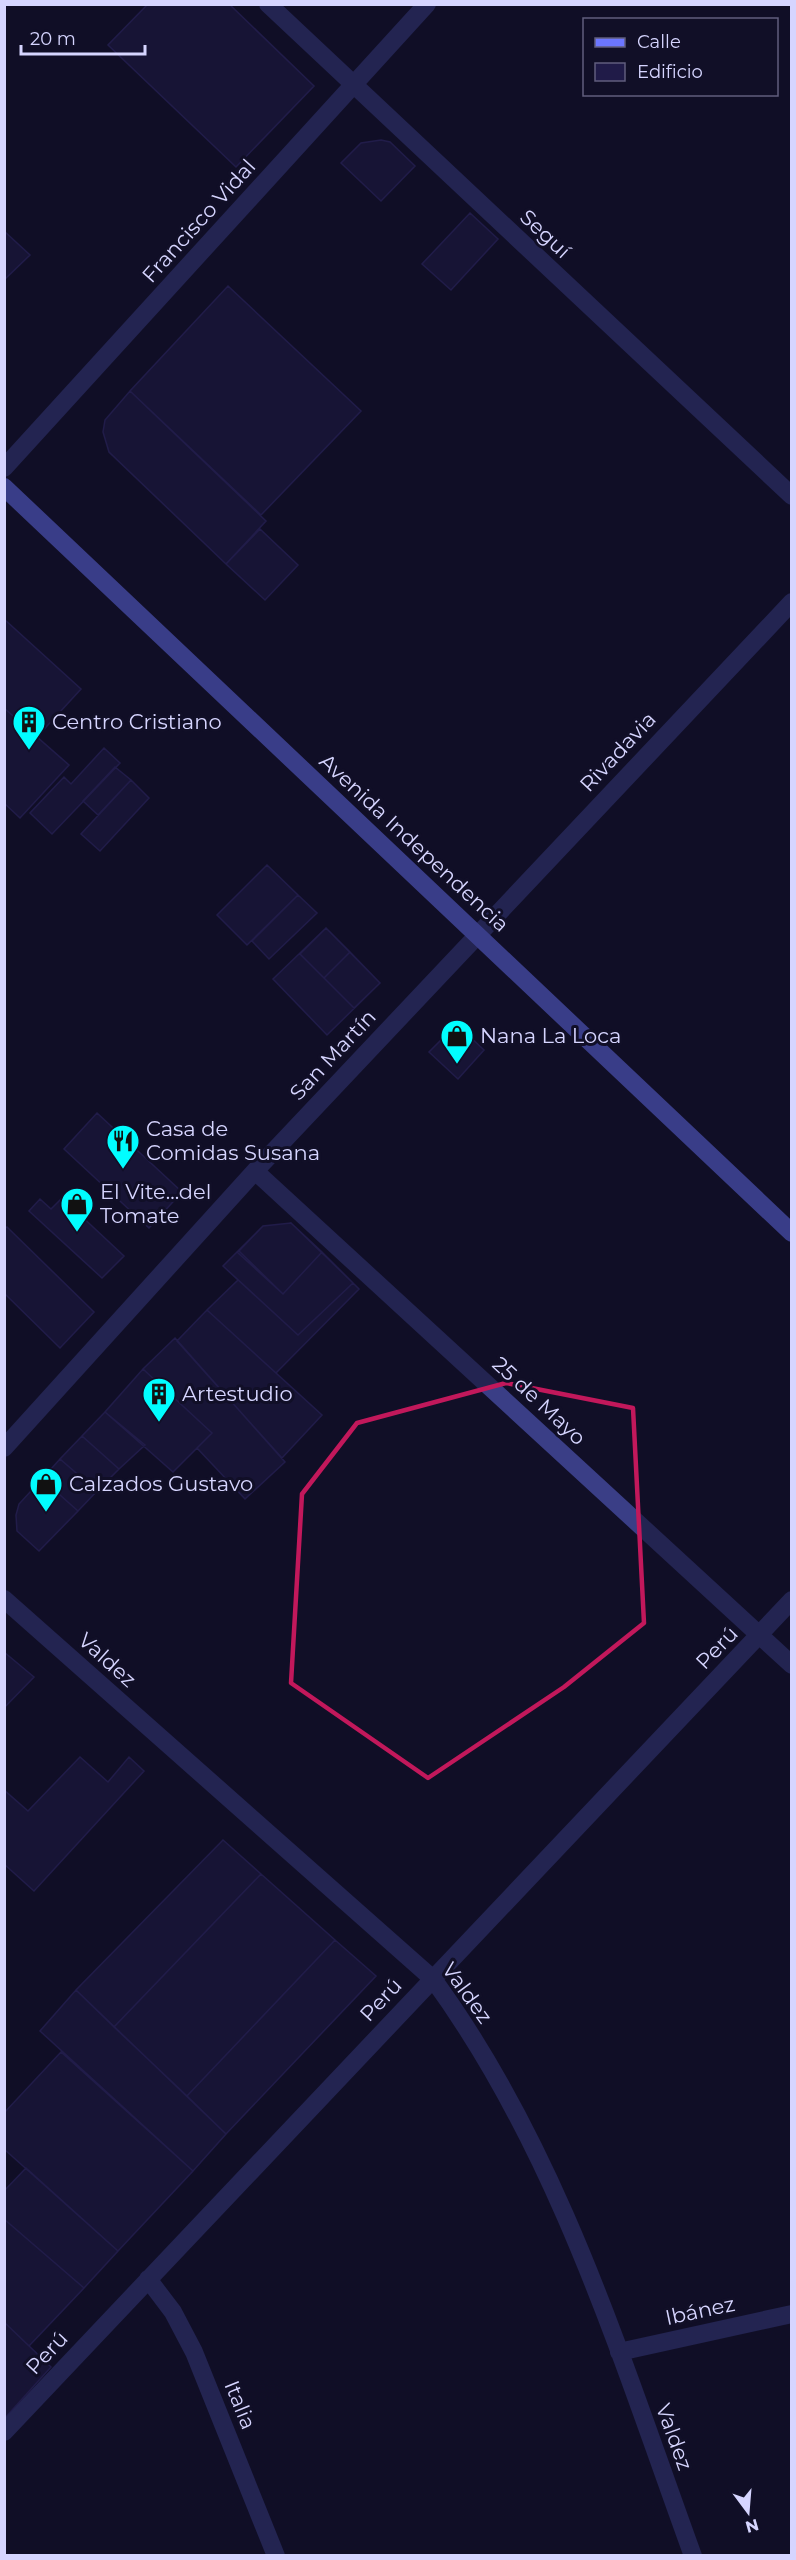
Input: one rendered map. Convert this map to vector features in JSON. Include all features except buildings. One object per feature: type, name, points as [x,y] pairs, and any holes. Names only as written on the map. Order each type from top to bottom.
[{"type":"main road","name":"Avenida Independencia","points":[[4,487],[792,1233]]},
{"type":"street","name":"Seguí","points":[[268,4],[792,496]]},
{"type":"street","name":"Francisco Vidal","points":[[4,468],[427,4]]},
{"type":"street","name":"Rivadavia","points":[[478,934],[792,602]]},
{"type":"street","name":"San Martín","points":[[4,1448],[255,1171],[478,934]]},
{"type":"street","name":"25 de Mayo","points":[[255,1171],[792,1665]]},
{"type":"street","name":"Valdez","points":[[4,1599],[433,1979],[464,2021],[543,2166],[619,2352],[693,2556]]},
{"type":"street","name":"Perú","points":[[4,2432],[792,1599]]},
{"type":"street","name":"Italia","points":[[148,2279],[173,2312],[194,2352],[276,2556]]},
{"type":"street","name":"Ibánez","points":[[619,2352],[792,2314]]},
{"type":"highlighted area","points":[[506,1383],[633,1408],[644,1623],[564,1687],[428,1778],[291,1683],[302,1494],[357,1423]]},
{"type":"place","name":"Centro Cristiano","points":[[29,751]]},
{"type":"place","name":"Nana La Loca","points":[[457,1065]]},
{"type":"place","name":"Casa de Comidas Susana","points":[[123,1170]]},
{"type":"place","name":"El Vite...del Tomate","points":[[77,1233]]},
{"type":"place","name":"Artestudio","points":[[159,1423]]},
{"type":"place","name":"Calzados Gustavo","points":[[46,1513]]}]
